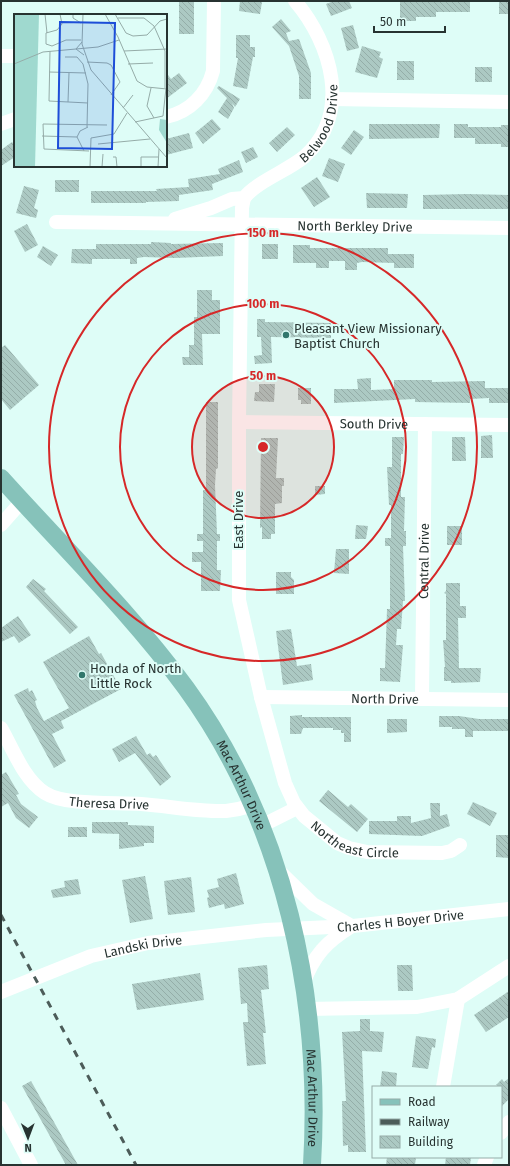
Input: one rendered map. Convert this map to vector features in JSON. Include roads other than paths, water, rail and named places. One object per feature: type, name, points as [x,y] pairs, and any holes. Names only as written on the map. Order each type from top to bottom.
[{"type":"main road","name":"Mac Arthur Drive","points":[[1,478],[143,634],[178,678],[223,745],[253,805],[278,870],[303,984],[312,1048],[314,1165]]},
{"type":"street","points":[[167,117],[186,110],[196,102],[211,80],[213,71],[214,1]]},
{"type":"street","name":"Belwood Drive","points":[[158,223],[192,214],[232,199],[244,198],[252,190],[288,169],[306,155],[323,130],[329,115],[332,99],[332,80],[329,62],[321,39],[312,23],[294,1]]},
{"type":"street","points":[[1,56],[14,56]]},
{"type":"street","points":[[332,99],[509,102]]},
{"type":"street","points":[[1,124],[14,119]]},
{"type":"street","points":[[242,224],[242,208],[244,198]]},
{"type":"street","name":"North Berkley Drive","points":[[56,222],[509,228]]},
{"type":"street","name":"East Drive","points":[[242,224],[239,422],[239,600],[261,697],[287,789],[297,808]]},
{"type":"street","name":"South Drive","points":[[239,422],[509,425]]},
{"type":"street","name":"Central Drive","points":[[422,699],[425,424]]},
{"type":"street","points":[[1,525],[22,501]]},
{"type":"street","name":"North Drive","points":[[261,697],[509,700]]},
{"type":"street","name":"Theresa Drive","points":[[1,728],[28,776],[43,792],[61,799],[115,802],[215,811],[236,810],[253,805]]},
{"type":"street","name":"Northeast Circle","points":[[261,826],[297,808],[314,826],[330,838],[358,851],[442,853],[451,851],[460,846]]},
{"type":"street","points":[[278,870],[312,904],[353,926],[322,948],[312,964],[303,984]]},
{"type":"street","name":"Charles H Boyer Drive","points":[[292,929],[353,926],[509,909]]},
{"type":"street","name":"Landski Drive","points":[[1,992],[66,965],[118,949],[181,938],[292,929]]},
{"type":"street","points":[[307,1010],[417,1007],[449,1003],[458,999],[509,966]]},
{"type":"street","points":[[442,1086],[458,999]]},
{"type":"street","points":[[1,1108],[30,1165]]},
{"type":"street","points":[[502,1132],[509,1122]]},
{"type":"railway","points":[[1,915],[136,1165]]},
{"type":"place","name":"Pleasant View Missionary Baptist Church","points":[[286,335]]},
{"type":"place","name":"Honda of North Little Rock","points":[[82,675]]}]
